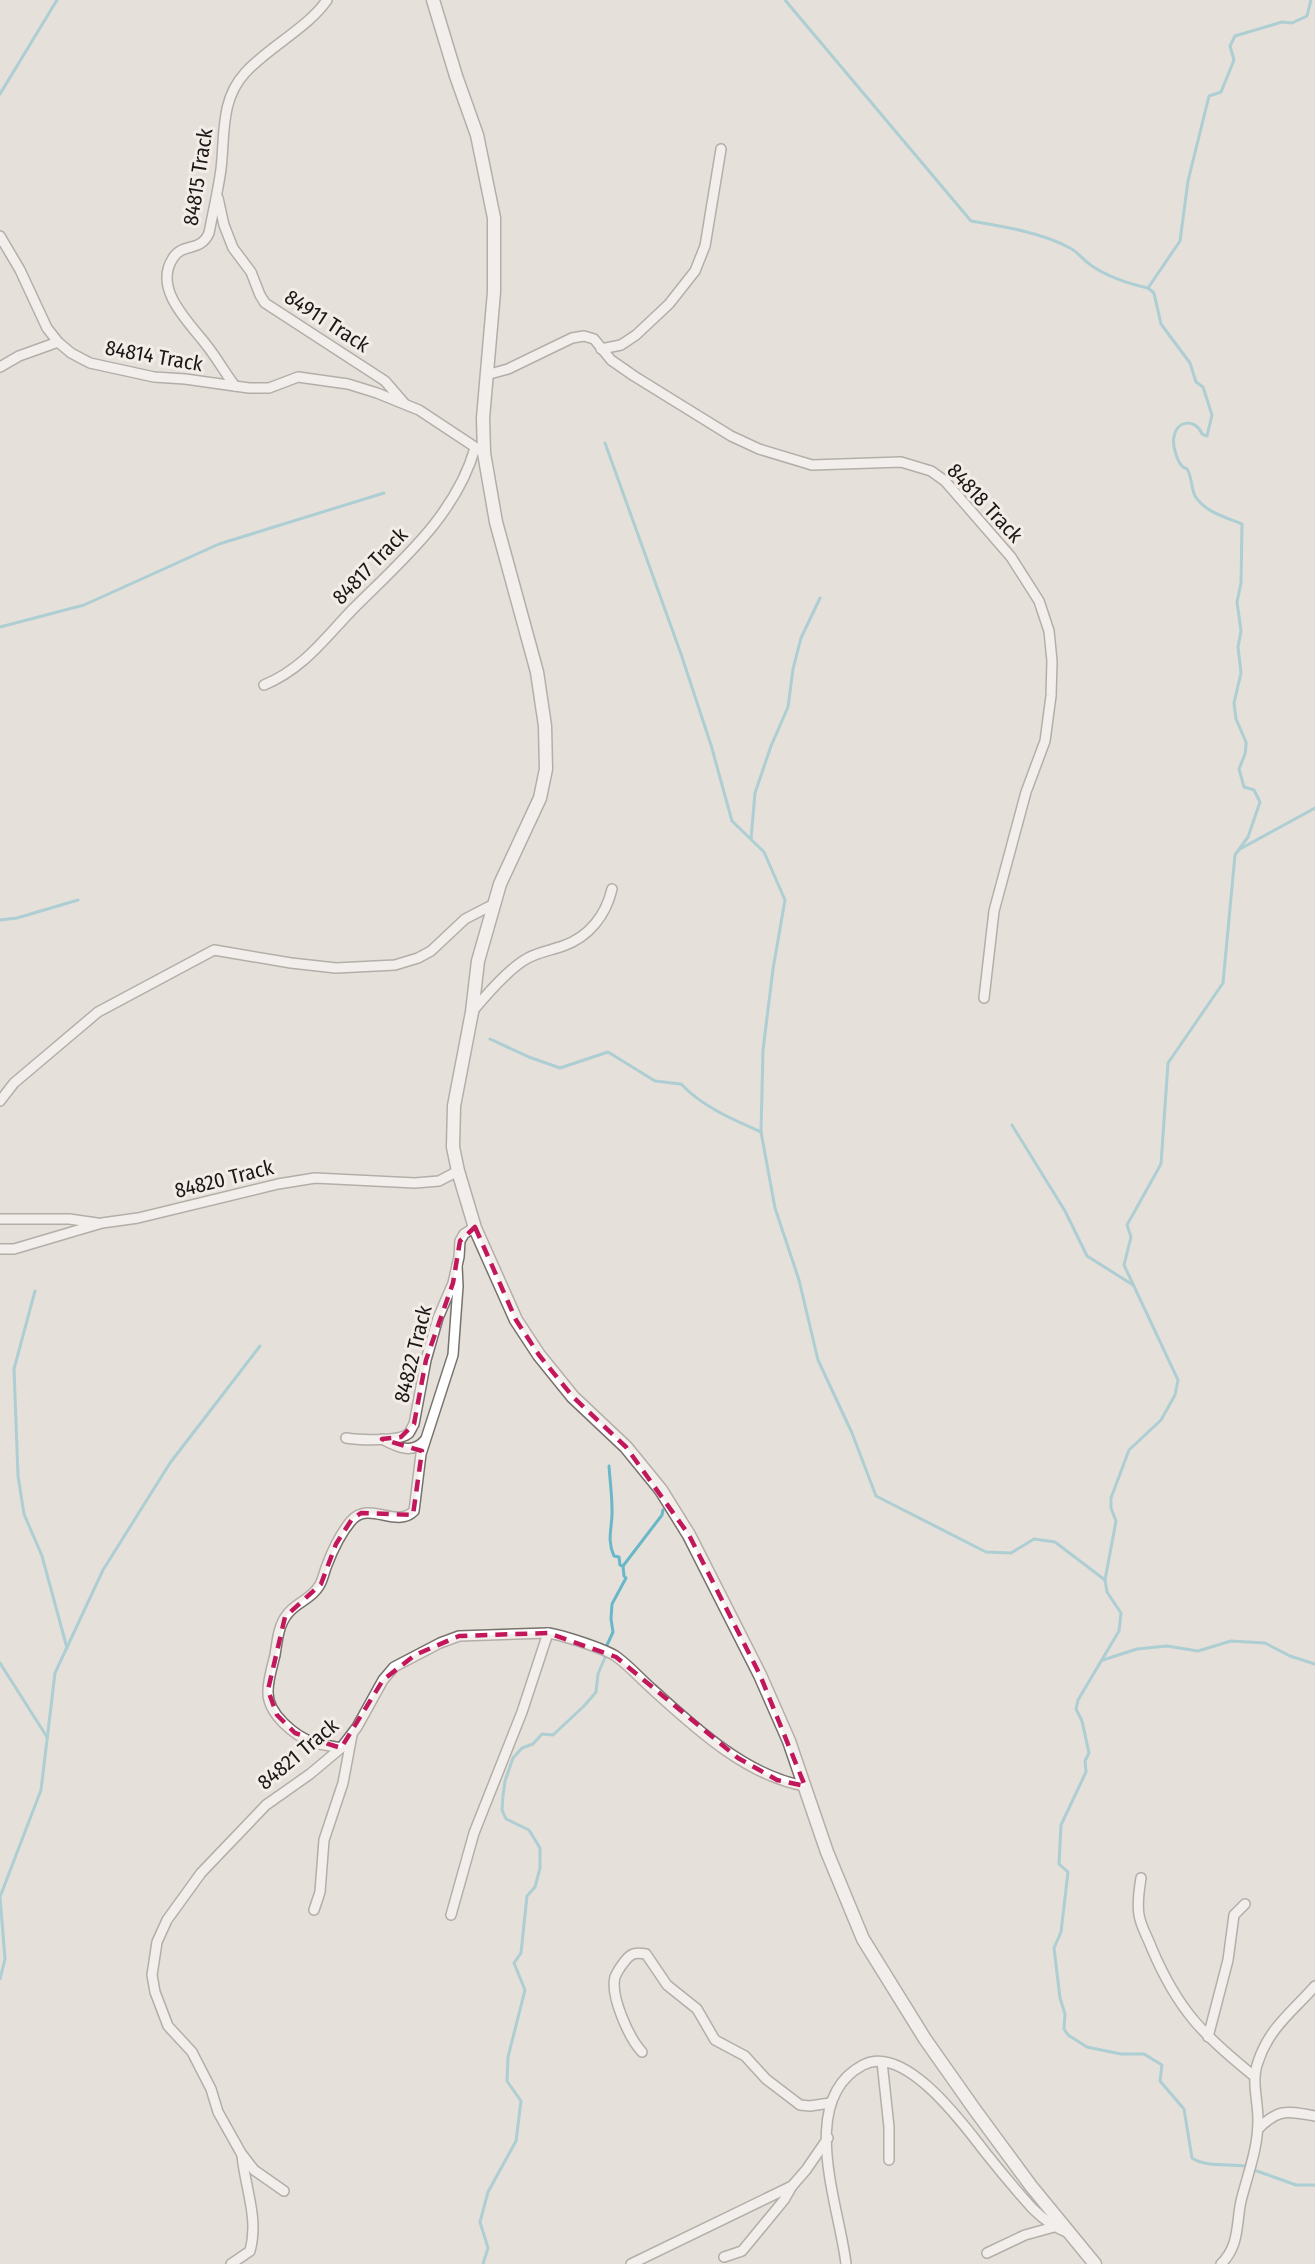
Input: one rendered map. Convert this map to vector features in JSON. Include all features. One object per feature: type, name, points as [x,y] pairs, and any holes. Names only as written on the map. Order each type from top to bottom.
[{"type":"street","name":"84815 Track","points":[[235,386],[206,344],[188,325],[170,293],[168,280],[171,261],[182,249],[194,247],[206,240],[217,195],[226,111],[233,90],[243,75],[306,22],[327,0]]},
{"type":"street","points":[[433,0],[477,135],[494,218],[492,335],[486,375],[480,450],[496,522],[537,672],[545,726],[546,769],[540,798],[517,844],[494,904],[478,962],[472,1012],[454,1106],[453,1147],[458,1171],[475,1227],[516,1320],[539,1355],[573,1397],[626,1447],[661,1490],[689,1535],[760,1675],[789,1741],[827,1852],[863,1939],[926,2039],[969,2101],[1032,2186],[1095,2264]]},
{"type":"street","points":[[601,349],[621,345],[636,334],[669,304],[695,271],[702,259],[705,246],[721,149]]},
{"type":"street","name":"84911 Track","points":[[217,195],[224,225],[233,248],[251,272],[265,303],[385,381],[404,403]]},
{"type":"street","name":"84814 Track","points":[[0,236],[21,270],[47,328],[58,342],[90,363],[154,377],[249,388],[269,388],[298,377],[348,384],[404,403]]},
{"type":"street","name":"84818 Track","points":[[486,375],[508,369],[572,338],[584,336],[594,339],[611,360],[647,385],[731,436],[759,449],[812,465],[901,462],[931,471],[945,481],[1011,557],[1028,580],[1039,601],[1048,632],[1052,661],[1051,696],[1045,741],[1026,792],[994,911],[984,998]]},
{"type":"street","points":[[0,368],[19,356],[58,342]]},
{"type":"street","points":[[404,403],[432,418],[480,450]]},
{"type":"street","name":"84817 Track","points":[[264,685],[283,677],[307,659],[417,547],[459,489],[480,450]]},
{"type":"street","points":[[472,1012],[517,965],[537,954],[567,945],[587,933],[609,903],[612,889]]},
{"type":"street","points":[[0,1101],[14,1083],[98,1012],[214,950],[336,968],[395,965],[418,958],[431,951],[465,919],[494,904]]},
{"type":"street","name":"84820 Track","points":[[0,1249],[14,1248],[102,1223],[138,1218],[306,1179],[415,1183],[439,1181],[458,1171]]},
{"type":"street","points":[[0,1219],[69,1219],[102,1223]]},
{"type":"street","name":"84822 Track","points":[[346,1438],[382,1439],[401,1437],[409,1433],[414,1424],[432,1338],[457,1266],[460,1241],[464,1234],[475,1227]]},
{"type":"street","points":[[341,1748],[314,1742],[295,1732],[277,1715],[268,1698],[267,1690],[281,1626],[291,1610],[313,1595],[321,1584],[342,1534],[352,1520],[362,1513],[371,1512],[400,1517],[414,1511],[425,1440],[453,1355],[458,1286],[457,1266]]},
{"type":"street","points":[[382,1439],[393,1445],[410,1449],[421,1445],[425,1440]]},
{"type":"street","points":[[451,1915],[474,1833],[522,1712],[548,1633]]},
{"type":"street","name":"84821 Track","points":[[284,2191],[254,2170],[241,2153],[218,2112],[211,2089],[192,2052],[168,2026],[152,1975],[157,1942],[167,1920],[201,1873],[266,1805],[341,1748],[370,1707],[383,1680],[394,1667],[440,1643],[459,1636],[548,1633],[562,1635],[616,1657],[673,1708],[738,1758],[777,1779],[805,1786]]},
{"type":"street","points":[[314,1910],[320,1892],[324,1840],[343,1782],[352,1735]]},
{"type":"street","points":[[1141,1878],[1139,1914],[1142,1927],[1173,1994],[1208,2037],[1254,2076]]},
{"type":"street","points":[[1208,2037],[1228,1960],[1234,1915],[1245,1904]]},
{"type":"street","points":[[642,2052],[625,2025],[614,1986],[622,1964],[631,1954],[638,1952],[646,1954],[667,1985],[697,2009],[716,2040],[745,2056],[766,2079],[800,2105],[830,2103]]},
{"type":"street","points":[[1221,2264],[1234,2245],[1238,2232],[1241,2203],[1257,2146],[1254,2076],[1266,2039],[1292,2008],[1315,1986]]},
{"type":"street","points":[[846,2264],[830,2185],[828,2138],[830,2103],[849,2076],[864,2064],[882,2062],[903,2068],[918,2077],[961,2120],[1032,2207],[1054,2227],[1069,2233]]},
{"type":"street","points":[[882,2062],[889,2127],[889,2160]]},
{"type":"street","points":[[1258,2129],[1270,2116],[1280,2112],[1291,2111],[1315,2116]]},
{"type":"street","points":[[724,2257],[742,2251],[784,2200],[828,2138]]},
{"type":"street","points":[[231,2264],[250,2251],[253,2240],[252,2207],[243,2175],[241,2153]]},
{"type":"street","points":[[631,2264],[792,2186]]},
{"type":"street","points":[[987,2253],[1025,2235],[1054,2227]]},
{"type":"highlighted area","points":[[475,1227],[516,1320],[539,1355],[573,1397],[626,1447],[689,1535],[760,1675],[805,1786],[777,1780],[738,1758],[616,1657],[548,1633],[459,1636],[415,1655],[383,1680],[341,1748],[295,1733],[277,1715],[268,1690],[285,1617],[321,1584],[336,1544],[352,1519],[361,1513],[413,1515],[422,1451],[382,1439],[401,1437],[414,1424],[426,1360],[453,1283],[460,1241]]},
{"type":"waterway","points":[[0,94],[57,0]]},
{"type":"waterway","points":[[785,0],[971,221],[1048,238],[1073,250],[1089,264],[1105,273],[1148,288]]},
{"type":"waterway","points":[[1245,2166],[1210,2164],[1192,2158],[1184,2109],[1160,2081],[1162,2065],[1144,2054],[1121,2054],[1087,2047],[1068,2035],[1064,2029],[1065,2014],[1060,1998],[1054,1948],[1061,1932],[1068,1872],[1059,1864],[1061,1825],[1086,1772],[1085,1761],[1089,1753],[1082,1721],[1076,1709],[1078,1700],[1119,1631],[1121,1613],[1107,1592],[1105,1580],[1116,1521],[1111,1508],[1111,1498],[1129,1450],[1161,1420],[1175,1395],[1178,1380],[1124,1265],[1131,1237],[1127,1225],[1161,1164],[1168,1063],[1223,983],[1235,855],[1248,837],[1260,802],[1254,790],[1244,787],[1239,769],[1245,754],[1246,742],[1236,719],[1234,703],[1241,673],[1238,647],[1241,631],[1237,602],[1241,583],[1242,524],[1216,513],[1199,502],[1195,496],[1189,472],[1181,465],[1177,457],[1174,440],[1179,427],[1183,424],[1191,424],[1207,436],[1212,415],[1203,387],[1196,382],[1190,363],[1161,324],[1154,293],[1148,288],[1180,241],[1188,181],[1209,96],[1221,92],[1234,60],[1230,46],[1235,36],[1282,22],[1292,23],[1307,16],[1311,0]]},
{"type":"waterway","points":[[605,443],[681,654],[711,745],[732,821],[764,852],[785,900],[773,969],[763,1050],[761,1132],[775,1208],[799,1280],[818,1360],[852,1433],[876,1496],[986,1552],[1011,1553],[1034,1539],[1055,1542],[1105,1580]]},
{"type":"waterway","points":[[0,627],[84,605],[219,544],[384,493]]},
{"type":"waterway","points":[[751,839],[755,793],[771,746],[788,707],[793,669],[801,638],[820,598]]},
{"type":"waterway","points":[[1240,849],[1315,808]]},
{"type":"waterway","points":[[0,920],[17,918],[78,900]]},
{"type":"waterway","points":[[490,1039],[560,1068],[608,1052],[655,1081],[681,1084],[708,1106],[761,1132]]},
{"type":"waterway","points":[[1012,1125],[1065,1211],[1087,1256],[1133,1285]]},
{"type":"waterway","points":[[35,1291],[14,1369],[18,1476],[24,1514],[42,1556],[67,1648]]},
{"type":"waterway","points":[[0,1979],[5,1959],[0,1897],[41,1790],[55,1673],[103,1570],[170,1463],[260,1346]]},
{"type":"waterway","points":[[609,1466],[612,1504],[610,1544],[614,1556],[619,1557],[620,1565],[623,1566]]},
{"type":"waterway","points":[[607,1645],[613,1632],[612,1604],[626,1578],[623,1566],[662,1515],[663,1510]]},
{"type":"waterway","points":[[1103,1660],[1137,1649],[1167,1646],[1198,1651],[1231,1641],[1265,1643],[1290,1656],[1315,1664]]},
{"type":"waterway","points":[[483,2264],[488,2248],[480,2222],[488,2192],[516,2141],[521,2101],[507,2081],[508,2057],[525,1990],[514,1963],[521,1953],[527,1896],[535,1887],[540,1868],[540,1848],[529,1830],[506,1819],[502,1810],[505,1781],[513,1758],[522,1748],[533,1744],[542,1734],[553,1735],[596,1692],[598,1674],[606,1655]]},
{"type":"waterway","points":[[0,1663],[47,1737]]},
{"type":"waterway","points":[[1254,2170],[1296,2185],[1315,2185]]}]
